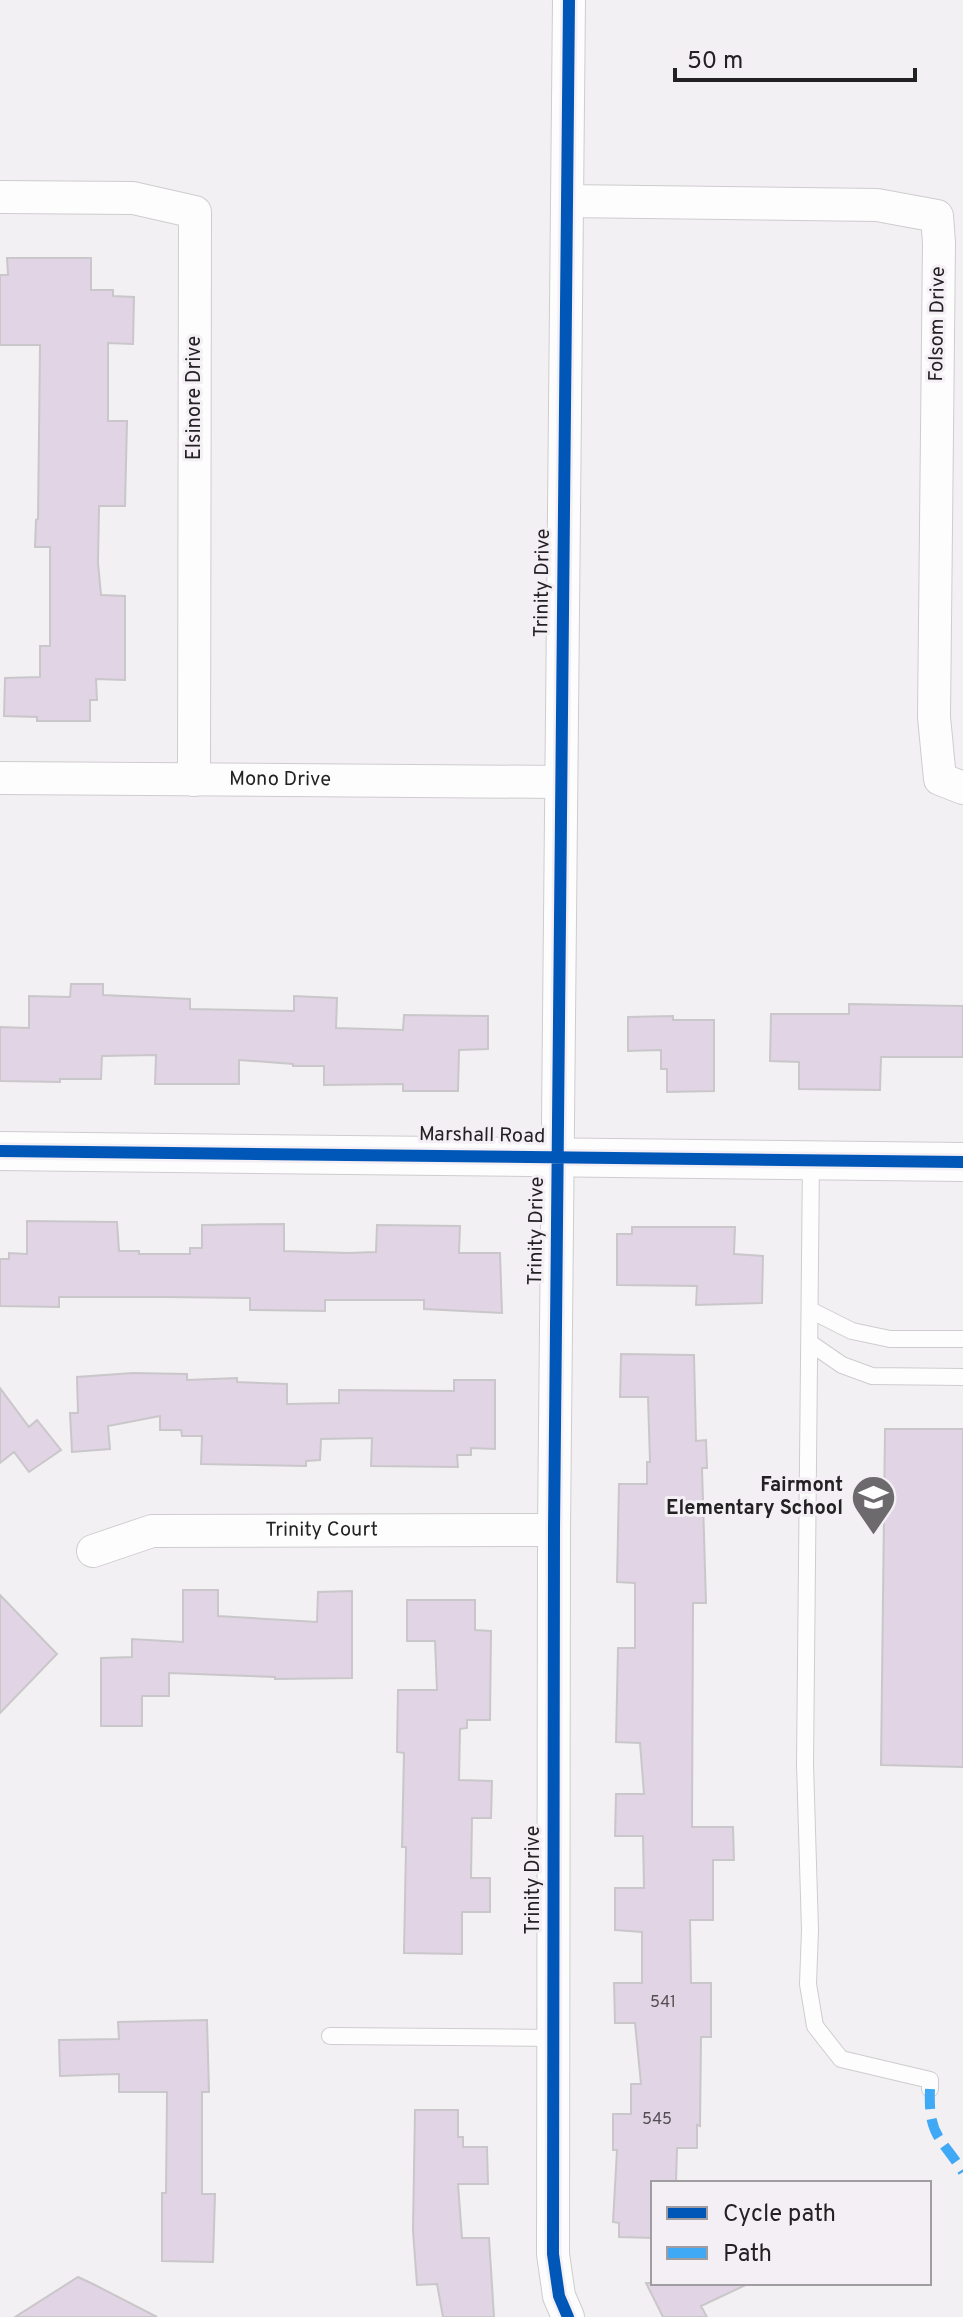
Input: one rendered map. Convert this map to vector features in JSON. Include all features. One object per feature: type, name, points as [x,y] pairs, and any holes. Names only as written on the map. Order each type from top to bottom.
[{"type":"street","name":"Trinity Drive","points":[[568,2317],[559,2296],[553,2254],[554,1530],[569,0]]},
{"type":"street","name":"Elsinore Drive","points":[[0,197],[133,198],[195,212],[194,780]]},
{"type":"street","name":"Folsom Drive","points":[[567,201],[877,205],[937,216],[934,717],[940,779],[963,788]]},
{"type":"street","name":"Mono Drive","points":[[0,778],[561,782]]},
{"type":"street","name":"Marshall Road","points":[[0,1151],[963,1162]]},
{"type":"street","name":"Trinity Court","points":[[93,1551],[152,1531],[554,1530]]},
{"type":"lane","points":[[811,1159],[805,1764],[810,1930],[808,1984],[815,2026],[841,2059],[922,2077],[930,2080],[930,2089]]},
{"type":"lane","points":[[810,1310],[852,1331],[890,1339],[963,1339]]},
{"type":"lane","points":[[810,1343],[842,1365],[872,1376],[963,1377]]},
{"type":"lane","points":[[330,2036],[554,2038]]},
{"type":"building","points":[[7,258],[91,258],[91,290],[113,290],[113,296],[134,297],[133,344],[108,343],[108,421],[127,421],[125,506],[99,506],[101,595],[125,596],[125,680],[96,679],[97,700],[90,700],[90,721],[37,721],[37,717],[4,716],[5,678],[40,677],[40,646],[50,646],[50,547],[35,547],[40,345],[0,345],[0,275],[8,275]]},
{"type":"building","points":[[71,984],[103,984],[103,995],[190,999],[190,1009],[294,1011],[294,996],[337,998],[336,1028],[403,1030],[404,1015],[488,1016],[488,1049],[459,1050],[458,1091],[403,1091],[403,1084],[324,1085],[324,1066],[239,1060],[239,1084],[155,1084],[156,1055],[102,1056],[101,1079],[0,1081],[0,1027],[29,1028],[29,996],[70,997]]},
{"type":"building","points":[[849,1004],[963,1006],[963,1057],[881,1057],[880,1090],[799,1089],[799,1062],[770,1061],[771,1014],[849,1014]]},
{"type":"building","points":[[673,1016],[673,1020],[714,1020],[714,1091],[667,1092],[667,1069],[661,1069],[661,1050],[628,1051],[628,1017]]},
{"type":"building","points":[[27,1221],[117,1222],[119,1251],[139,1251],[139,1254],[190,1254],[190,1248],[202,1248],[202,1225],[284,1224],[284,1251],[348,1253],[376,1252],[377,1225],[460,1226],[459,1253],[500,1253],[502,1313],[424,1309],[424,1300],[325,1300],[325,1311],[250,1310],[250,1298],[59,1297],[59,1307],[0,1306],[0,1259],[9,1259],[9,1253],[27,1254]]},
{"type":"building","points":[[632,1227],[735,1227],[734,1254],[763,1256],[762,1303],[696,1305],[697,1286],[617,1285],[617,1234],[632,1234]]},
{"type":"building","points":[[621,1354],[694,1355],[696,1441],[706,1440],[707,1468],[702,1468],[706,1603],[693,1603],[692,1827],[733,1827],[734,1860],[713,1860],[713,1920],[690,1920],[691,1983],[711,1983],[711,2037],[701,2037],[697,2148],[677,2148],[676,2181],[651,2181],[651,2238],[619,2237],[619,2223],[613,2222],[617,2150],[613,2150],[613,2114],[631,2114],[631,2084],[641,2084],[635,2023],[615,2023],[614,1983],[642,1983],[642,1932],[615,1930],[615,1888],[644,1888],[643,1836],[615,1836],[616,1794],[644,1794],[640,1743],[616,1742],[618,1648],[635,1648],[635,1583],[617,1582],[619,1484],[647,1484],[647,1462],[650,1462],[648,1397],[620,1397]]},
{"type":"building","points":[[133,1373],[187,1374],[187,1380],[237,1378],[237,1382],[287,1384],[287,1404],[339,1403],[339,1390],[454,1391],[454,1380],[495,1380],[495,1449],[471,1448],[471,1455],[457,1455],[458,1467],[371,1466],[372,1438],[321,1439],[320,1460],[306,1461],[306,1466],[201,1464],[202,1436],[182,1436],[181,1430],[160,1430],[160,1416],[108,1426],[110,1449],[72,1452],[70,1413],[78,1413],[77,1377]]},
{"type":"building","points":[[0,1388],[29,1427],[37,1420],[61,1450],[29,1472],[14,1452],[0,1463]]},
{"type":"building","points":[[885,1429],[963,1429],[963,1767],[881,1765]]},
{"type":"building","points":[[183,1590],[218,1590],[218,1616],[317,1622],[318,1592],[352,1591],[352,1678],[275,1679],[169,1673],[169,1696],[142,1696],[142,1726],[101,1726],[101,1658],[132,1657],[132,1639],[183,1642]]},
{"type":"building","points":[[0,1595],[57,1654],[0,1713]]},
{"type":"building","points":[[407,1600],[475,1600],[475,1630],[491,1631],[490,1720],[467,1720],[467,1728],[460,1729],[459,1780],[492,1781],[491,1818],[472,1818],[471,1878],[490,1878],[490,1912],[462,1912],[462,1954],[404,1953],[404,1753],[397,1752],[398,1690],[437,1690],[435,1641],[407,1641]]},
{"type":"building","points":[[207,2020],[209,2092],[202,2092],[202,2194],[215,2194],[213,2262],[162,2261],[167,2092],[119,2092],[119,2074],[60,2076],[59,2040],[119,2039],[118,2022]]},
{"type":"building","points":[[415,2110],[458,2110],[458,2137],[463,2137],[463,2147],[487,2147],[488,2184],[458,2184],[462,2238],[489,2238],[494,2317],[443,2317],[437,2284],[417,2285],[413,2231]]},
{"type":"building","points":[[78,2277],[93,2284],[157,2317],[15,2317]]},
{"type":"building","points":[[646,2283],[746,2285],[701,2306],[707,2317],[663,2317]]},
{"type":"marked path","points":[[930,2089],[934,2127],[963,2172]]},
{"type":"cycle path","points":[[568,2317],[559,2296],[553,2254],[554,1530],[569,0]]},
{"type":"cycle path","points":[[0,1151],[963,1162]]},
{"type":"place","name":"Fairmont Elementary School","points":[[874,1537]]}]
